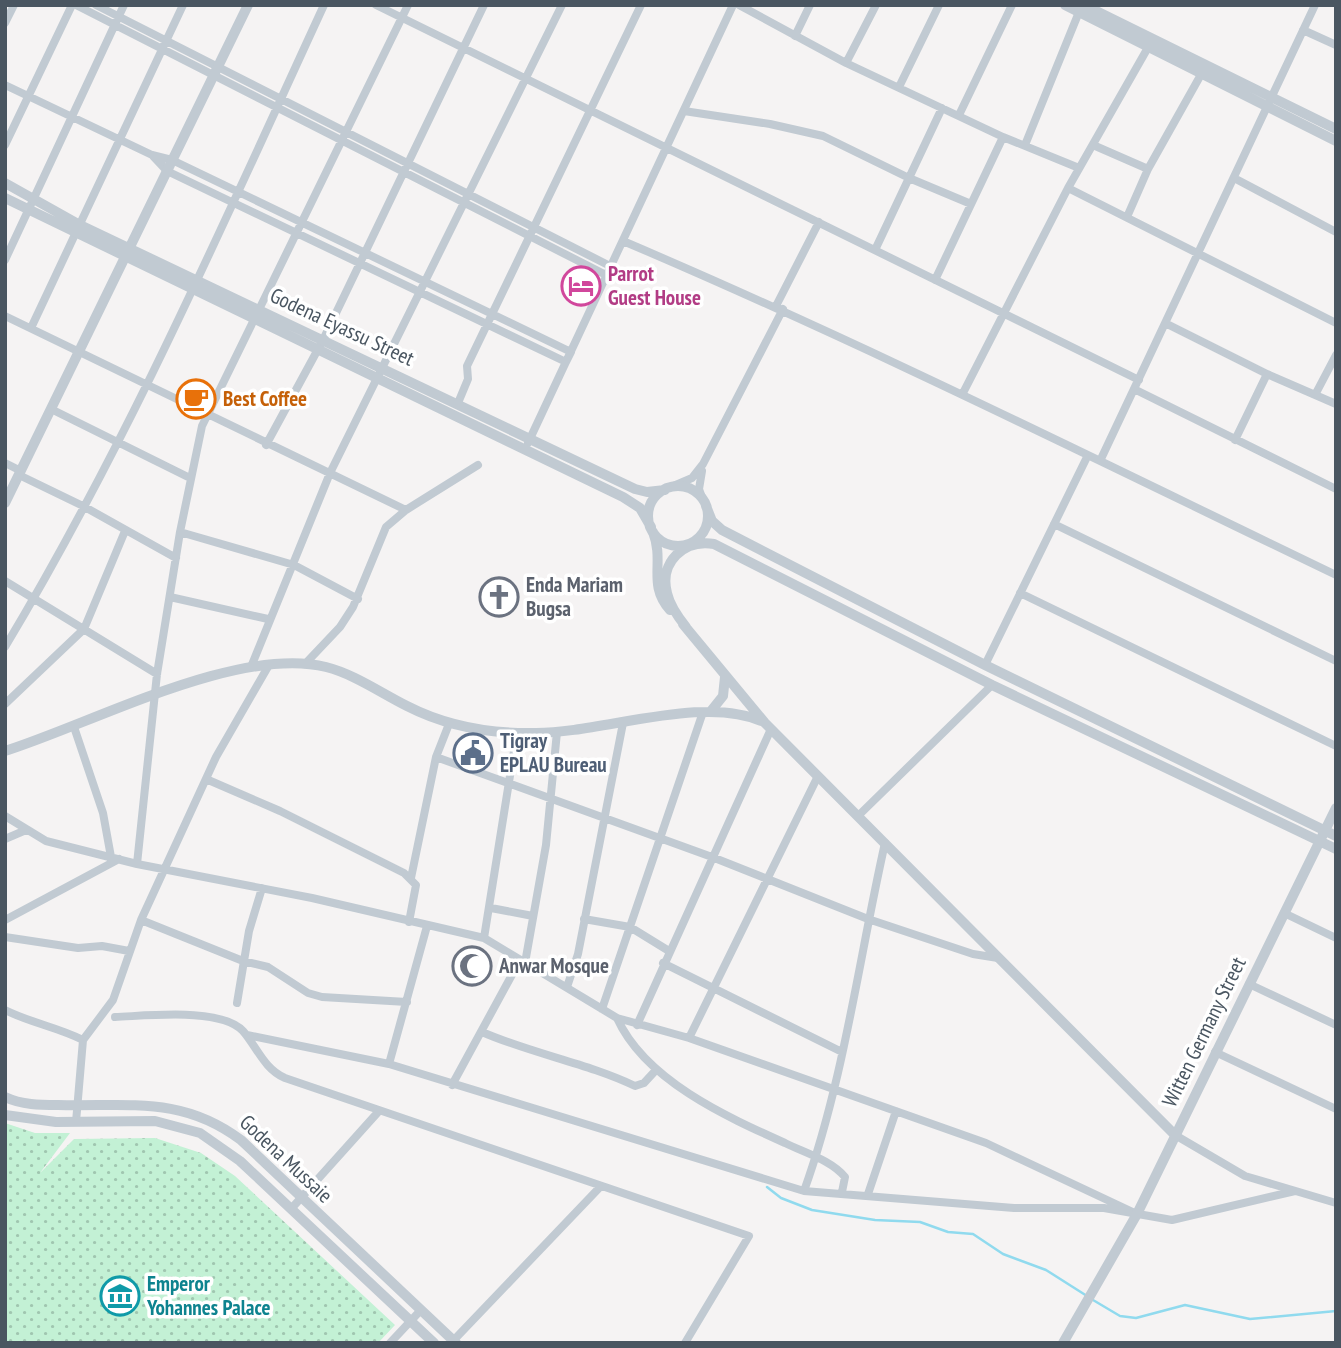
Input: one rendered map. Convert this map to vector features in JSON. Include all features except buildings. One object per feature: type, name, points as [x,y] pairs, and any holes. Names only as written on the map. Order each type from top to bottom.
[{"type":"street","points":[[5,23],[14,5]]},
{"type":"street","points":[[5,145],[74,5],[167,41],[276,108],[608,276]]},
{"type":"street","points":[[96,5],[163,50],[281,99],[612,267]]},
{"type":"street","points":[[5,260],[124,5]]},
{"type":"street","points":[[31,328],[183,5]]},
{"type":"street","points":[[5,503],[248,5]]},
{"type":"street","points":[[5,647],[34,598],[146,386],[324,5]]},
{"type":"street","points":[[376,5],[1139,380]]},
{"type":"street","points":[[137,864],[157,674],[190,478],[207,415],[408,5]]},
{"type":"street","points":[[267,445],[323,340],[484,5]]},
{"type":"street","points":[[251,667],[268,619],[294,565],[330,473],[384,369],[562,5]]},
{"type":"street","points":[[458,403],[468,379],[467,366],[641,5]]},
{"type":"street","points":[[719,5],[736,7],[846,63],[1003,137],[1079,168]]},
{"type":"street","points":[[795,36],[810,5]]},
{"type":"street","points":[[846,63],[876,5]]},
{"type":"street","points":[[899,87],[939,5]]},
{"type":"street","points":[[959,115],[1012,5]]},
{"type":"street","points":[[1065,5],[1082,9],[1270,101],[1336,128]]},
{"type":"street","points":[[1100,461],[1315,5]]},
{"type":"street","points":[[525,451],[684,111],[736,7]]},
{"type":"street","points":[[1025,145],[1082,9]]},
{"type":"street","points":[[1303,30],[1336,45]]},
{"type":"street","points":[[963,393],[1068,188],[1150,43]]},
{"type":"street","points":[[1127,217],[1148,169],[1204,69]]},
{"type":"street","points":[[5,85],[152,155],[172,160],[571,352]]},
{"type":"street","points":[[1270,101],[1336,141]]},
{"type":"street","points":[[875,250],[942,108]]},
{"type":"street","points":[[684,111],[770,124],[823,136],[909,178],[971,204]]},
{"type":"street","points":[[935,280],[1003,137]]},
{"type":"street","points":[[1093,145],[1148,169]]},
{"type":"street","points":[[152,155],[167,171],[566,362]]},
{"type":"street","points":[[1234,178],[1336,232]]},
{"type":"street","name":"Godena Eyassu Street","points":[[5,183],[35,198],[78,229]]},
{"type":"street","points":[[1068,188],[1336,323]]},
{"type":"street","name":"Godena Eyassu Street","points":[[5,198],[194,284],[259,309],[641,492],[668,489]]},
{"type":"street","points":[[819,222],[703,464],[692,478],[656,497],[650,508],[652,530],[660,552],[658,592],[725,677],[768,726],[1175,1135],[1245,1176],[1336,1203]]},
{"type":"street","points":[[623,241],[780,308],[963,393],[1336,575]]},
{"type":"street","name":"Godena Eyassu Street","points":[[194,284],[254,319],[629,500],[643,512],[652,530]]},
{"type":"street","points":[[5,316],[406,510]]},
{"type":"street","points":[[1165,323],[1267,374],[1336,404]]},
{"type":"street","points":[[1315,395],[1336,355]]},
{"type":"street","points":[[1235,440],[1267,374]]},
{"type":"street","points":[[1134,389],[1336,489]]},
{"type":"street","points":[[51,409],[190,478]]},
{"type":"street","points":[[985,665],[1088,455]]},
{"type":"street","points":[[5,463],[176,558]]},
{"type":"street","points":[[703,464],[699,489],[712,521],[722,530],[985,665],[1336,835]]},
{"type":"street","points":[[305,664],[340,626],[358,599],[386,527],[406,510],[478,465]]},
{"type":"street","points":[[668,489],[689,489],[705,503],[708,518],[705,530],[671,560],[666,575],[666,593],[685,627]]},
{"type":"street","points":[[1054,524],[1336,661]]},
{"type":"street","points":[[652,530],[662,541],[674,546],[692,543],[720,546],[992,685],[1336,849]]},
{"type":"street","points":[[5,704],[84,629],[125,531]]},
{"type":"street","points":[[180,531],[294,565],[358,599]]},
{"type":"street","points":[[5,581],[157,674]]},
{"type":"street","points":[[1020,593],[1336,746]]},
{"type":"street","points":[[170,597],[268,619]]},
{"type":"street","points":[[857,616],[864,602]]},
{"type":"street","points":[[5,751],[155,695],[251,667],[269,665],[305,664],[341,672],[414,710],[449,724],[517,732],[557,732],[707,711],[747,716],[768,726]]},
{"type":"street","points":[[76,1122],[83,1040],[113,1000],[141,920],[166,871],[206,779],[269,665]]},
{"type":"street","points":[[602,1009],[659,839],[707,711],[720,702],[725,677]]},
{"type":"street","points":[[858,816],[992,685]]},
{"type":"street","points":[[567,988],[584,919],[623,723]]},
{"type":"street","points":[[411,878],[436,757],[449,724]]},
{"type":"street","points":[[636,1026],[768,726]]},
{"type":"street","points":[[74,727],[115,858]]},
{"type":"street","points":[[484,938],[491,908],[507,782],[517,732]]},
{"type":"street","points":[[452,1085],[522,961],[533,916],[551,799],[557,732]]},
{"type":"street","points":[[1142,757],[1149,745]]},
{"type":"street","points":[[436,757],[712,857],[868,919],[972,954],[998,958]]},
{"type":"street","points":[[689,1038],[818,776]]},
{"type":"street","points":[[206,779],[280,811],[411,878],[416,885],[416,895],[409,922]]},
{"type":"street","name":"Witten Germany Street","points":[[1063,1343],[1137,1214],[1336,808]]},
{"type":"street","points":[[5,816],[46,841],[166,871],[262,888],[484,938],[617,1018],[636,1026],[689,1038],[896,1111],[1031,1162],[1137,1214]]},
{"type":"street","points":[[5,839],[26,830]]},
{"type":"street","points":[[804,1191],[816,1158],[842,1052],[885,843]]},
{"type":"street","points":[[5,920],[115,858]]},
{"type":"street","points":[[237,1003],[243,961],[262,888]]},
{"type":"street","points":[[491,908],[533,916]]},
{"type":"street","points":[[1284,913],[1336,938]]},
{"type":"street","points":[[584,919],[630,927],[669,951]]},
{"type":"street","points":[[141,920],[243,961],[268,967],[308,993],[322,997],[407,1002]]},
{"type":"street","points":[[389,1064],[427,926]]},
{"type":"street","points":[[5,937],[78,948],[102,946],[130,951]]},
{"type":"street","points":[[663,963],[842,1052]]},
{"type":"street","points":[[1249,984],[1336,1025]]},
{"type":"street","points":[[5,1010],[29,1022],[54,1026],[83,1040]]},
{"type":"street","points":[[116,1017],[193,1016],[229,1022],[247,1035],[276,1074],[749,1236],[685,1343]]},
{"type":"street","points":[[617,1018],[637,1053],[656,1070],[740,1123],[831,1164],[845,1177],[842,1192]]},
{"type":"street","points":[[482,1032],[508,1044],[591,1071],[609,1074],[635,1086],[644,1083],[656,1070]]},
{"type":"street","points":[[247,1035],[389,1064],[804,1191],[868,1194],[1014,1208],[1104,1208],[1172,1220],[1296,1191]]},
{"type":"street","points":[[1215,1052],[1336,1109]]},
{"type":"street","name":"Godena Mussaie","points":[[5,1097],[22,1103],[76,1106],[155,1105],[201,1116],[241,1140],[453,1342]]},
{"type":"street","points":[[291,1209],[379,1111]]},
{"type":"street","points":[[868,1194],[896,1111]]},
{"type":"street","name":"Godena Mussaie","points":[[5,1115],[76,1122],[155,1121],[192,1129],[240,1160],[434,1343]]},
{"type":"street","points":[[453,1342],[601,1186]]},
{"type":"street","points":[[390,1343],[419,1311]]},
{"type":"green space","name":"Emperor Yohannes Palace","points":[[5,1123],[35,1133],[70,1133],[40,1173],[74,1139],[155,1138],[201,1153],[235,1176],[395,1325],[378,1343],[5,1343]]},
{"type":"waterway","points":[[767,1187],[781,1198],[812,1210],[875,1220],[920,1222],[948,1232],[973,1234],[1003,1254],[1046,1270],[1087,1296]]},
{"type":"waterway","points":[[1093,1300],[1120,1316],[1136,1318],[1185,1305],[1250,1319],[1336,1311]]},
{"type":"place","name":"Parrot Guest House","points":[[581,286]]},
{"type":"place","name":"Best Coffee","points":[[196,399]]},
{"type":"place","name":"Enda Mariam Bugsa","points":[[499,597]]},
{"type":"place","name":"Tigray EPLAU Bureau","points":[[473,753]]},
{"type":"place","name":"Anwar Mosque","points":[[472,966]]},
{"type":"place","name":"Emperor Yohannes Palace","points":[[120,1296]]}]
